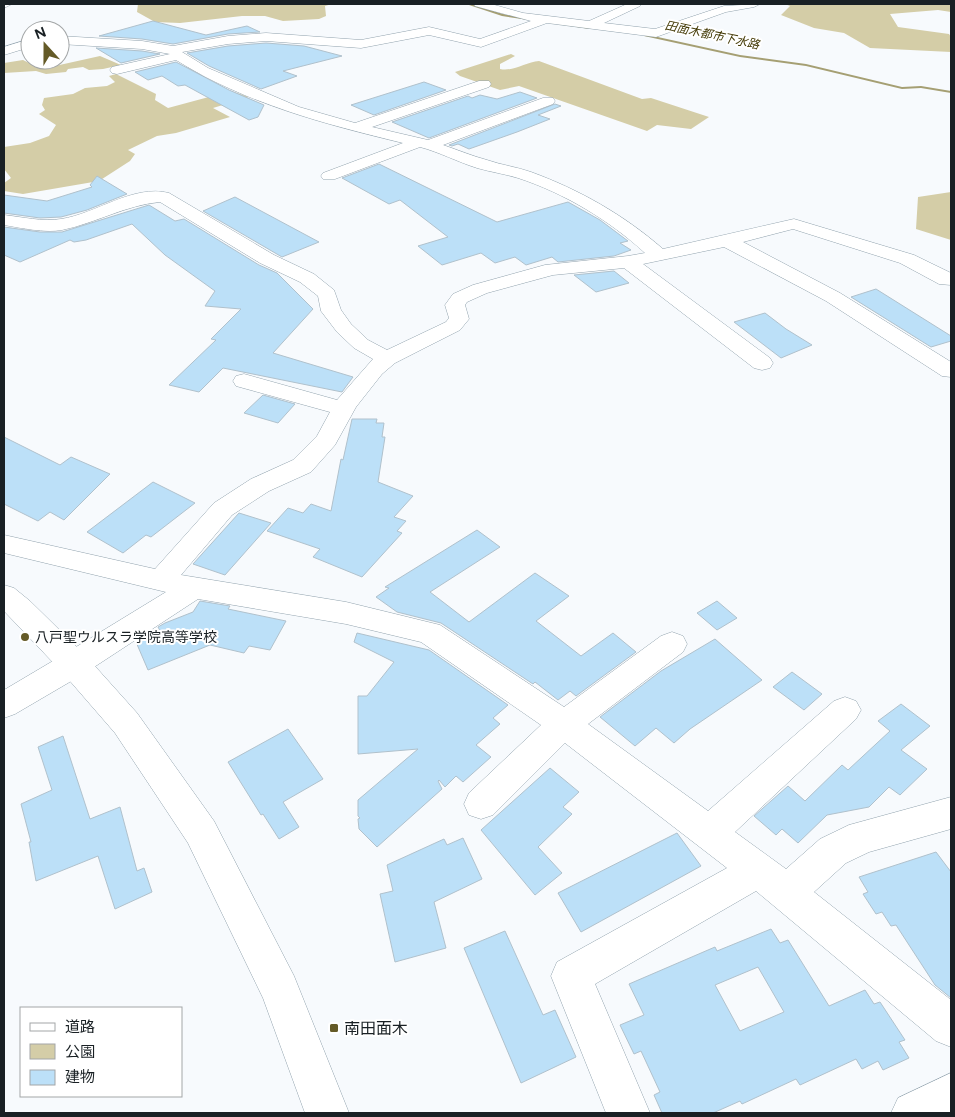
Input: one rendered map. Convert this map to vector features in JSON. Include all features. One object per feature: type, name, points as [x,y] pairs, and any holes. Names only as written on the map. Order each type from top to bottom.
[{"type":"street","points":[[479,4],[522,16],[656,33],[716,12],[754,4]]},
{"type":"street","points":[[590,25],[636,4]]},
{"type":"street","points":[[522,16],[543,7]]},
{"type":"street","points":[[117,70],[228,40],[266,37],[361,44],[429,31],[480,43],[546,19]]},
{"type":"street","points":[[12,36],[20,37]]},
{"type":"street","points":[[70,41],[142,45],[176,53],[204,71],[294,110],[424,144],[482,164],[524,175],[564,191],[606,214],[634,233],[659,255]]},
{"type":"street","points":[[4,51],[20,46]]},
{"type":"street","points":[[358,127],[484,84]]},
{"type":"street","points":[[329,176],[548,102]]},
{"type":"street","points":[[4,220],[41,225],[60,225],[84,219],[139,199],[164,197],[267,259],[306,278],[327,294],[331,311],[344,328],[361,344],[387,358]]},
{"type":"street","points":[[161,580],[223,510],[260,485],[302,466],[327,440],[342,409],[374,369],[387,358],[454,326],[460,319],[455,305],[460,298],[480,289],[552,269],[628,262],[726,241],[770,229],[800,225],[899,256],[946,280],[951,279]]},
{"type":"street","points":[[726,241],[833,297],[945,361]]},
{"type":"street","points":[[628,262],[762,363]]},
{"type":"street","points":[[244,381],[342,409]]},
{"type":"street","points":[[4,544],[109,570],[194,588],[346,613],[430,634],[564,724],[709,833],[772,881],[951,1026]]},
{"type":"street","points":[[4,705],[74,664],[194,588]]},
{"type":"street","points":[[4,595],[74,664],[126,723],[201,832],[280,990],[327,1113]]},
{"type":"street","points":[[481,804],[564,724],[672,644]]},
{"type":"street","points":[[709,833],[845,710]]},
{"type":"street","points":[[628,1113],[571,976],[862,837],[951,813]]},
{"type":"street","points":[[913,1113],[951,1095]]},
{"type":"green space","points":[[138,4],[332,4],[325,6],[326,16],[319,19],[283,21],[265,16],[242,16],[180,23],[155,22],[137,12]]},
{"type":"green space","points":[[785,4],[951,4],[951,12],[938,10],[890,14],[898,27],[949,34],[951,37],[951,52],[870,48],[844,33],[814,28],[781,15],[790,6]]},
{"type":"green space","points":[[511,54],[515,56],[500,64],[500,69],[515,68],[539,61],[642,99],[651,98],[709,117],[691,129],[657,125],[647,131],[519,86],[500,90],[460,76],[455,72]]},
{"type":"green space","points":[[100,56],[121,65],[89,70],[83,67],[70,69],[70,63]]},
{"type":"green space","points":[[20,60],[20,70],[67,70],[66,72],[46,74],[36,71],[4,73],[4,63]]},
{"type":"green space","points":[[116,74],[156,94],[155,100],[168,108],[231,91],[249,97],[213,108],[230,117],[176,133],[157,136],[128,150],[135,154],[130,161],[99,181],[23,194],[4,191],[4,183],[11,178],[4,169],[4,147],[30,143],[49,136],[56,125],[39,114],[45,110],[42,105],[44,98],[73,94],[85,88],[107,86],[115,82],[109,76]]},
{"type":"green space","points":[[951,192],[951,240],[916,229],[918,197]]},
{"type":"building","points":[[153,21],[206,35],[247,26],[260,32],[228,34],[173,44],[142,39],[99,36]]},
{"type":"building","points":[[266,43],[304,46],[342,56],[283,71],[297,76],[261,89],[209,66],[187,53],[228,46]]},
{"type":"building","points":[[96,48],[142,51],[160,54],[121,63]]},
{"type":"building","points":[[176,62],[229,90],[264,105],[258,117],[249,120],[185,85],[178,86],[162,76],[148,80],[135,72]]},
{"type":"building","points":[[424,82],[446,90],[374,115],[351,105]]},
{"type":"building","points":[[520,92],[537,98],[429,138],[392,122],[468,96],[472,98],[480,95],[497,99]]},
{"type":"building","points":[[555,104],[561,106],[538,115],[550,119],[517,132],[469,149],[458,144],[449,145]]},
{"type":"building","points":[[379,164],[497,222],[568,202],[600,220],[628,241],[620,243],[631,250],[614,256],[558,262],[552,257],[526,265],[515,257],[495,263],[481,253],[442,265],[418,246],[448,237],[400,200],[389,204],[342,178]]},
{"type":"building","points":[[97,176],[127,194],[87,210],[61,217],[40,218],[4,213],[4,195],[47,201],[92,187],[90,185]]},
{"type":"building","points":[[235,197],[319,242],[282,257],[203,211]]},
{"type":"building","points":[[149,205],[175,221],[184,219],[259,265],[277,273],[313,309],[273,353],[353,377],[342,392],[223,368],[199,392],[169,385],[216,340],[211,339],[241,309],[205,306],[215,291],[165,255],[132,224],[86,240],[74,242],[70,240],[20,262],[4,255],[4,227],[40,232],[62,232]]},
{"type":"building","points":[[614,271],[629,283],[596,292],[574,275]]},
{"type":"building","points":[[876,289],[951,336],[951,341],[931,347],[851,297]]},
{"type":"building","points":[[765,313],[812,345],[781,358],[734,322]]},
{"type":"building","points":[[263,395],[295,404],[278,423],[244,413]]},
{"type":"building","points":[[352,419],[377,419],[376,423],[384,423],[382,437],[385,437],[378,482],[413,496],[394,517],[406,521],[397,531],[402,533],[362,577],[313,557],[320,549],[267,531],[288,508],[303,513],[311,504],[331,511],[341,459],[343,460]]},
{"type":"building","points":[[4,437],[60,465],[71,457],[110,474],[64,520],[50,512],[38,521],[4,504]]},
{"type":"building","points":[[153,482],[195,503],[151,537],[146,535],[123,553],[87,532]]},
{"type":"building","points":[[239,513],[271,523],[225,575],[193,564]]},
{"type":"building","points":[[477,530],[500,547],[430,592],[469,622],[535,573],[569,596],[536,621],[581,656],[613,633],[636,652],[576,696],[570,691],[558,700],[535,682],[533,684],[441,623],[397,612],[376,597],[389,588],[385,587]]},
{"type":"building","points":[[200,601],[230,606],[228,609],[286,621],[270,650],[249,646],[244,653],[210,645],[148,670],[136,642],[160,631],[158,627],[165,623],[193,612]]},
{"type":"building","points":[[717,601],[737,618],[717,630],[697,613]]},
{"type":"building","points":[[357,633],[429,650],[508,705],[493,718],[500,724],[476,745],[491,757],[463,782],[456,776],[445,787],[439,780],[442,789],[377,847],[359,829],[358,800],[418,749],[358,754],[358,696],[367,696],[394,662],[354,642]]},
{"type":"building","points":[[715,639],[762,680],[690,729],[674,743],[656,728],[635,746],[600,717],[661,671]]},
{"type":"building","points":[[792,672],[822,694],[804,710],[773,687]]},
{"type":"building","points":[[901,704],[930,726],[901,750],[927,769],[900,795],[889,787],[869,807],[827,815],[798,843],[782,829],[776,835],[754,816],[788,786],[805,801],[842,765],[848,770],[890,731],[878,721]]},
{"type":"building","points":[[288,729],[323,779],[283,802],[299,827],[279,839],[263,814],[261,815],[228,762]]},
{"type":"building","points":[[63,736],[90,819],[120,807],[137,871],[144,868],[152,892],[115,909],[98,856],[36,881],[29,842],[31,842],[21,804],[52,790],[38,747]]},
{"type":"building","points":[[550,768],[579,792],[563,807],[572,814],[538,847],[562,873],[535,895],[481,830]]},
{"type":"building","points":[[677,833],[701,866],[581,932],[558,893]]},
{"type":"building","points":[[463,838],[482,879],[434,902],[446,948],[395,962],[380,894],[393,891],[387,865],[444,839],[447,845]]},
{"type":"building","points":[[936,852],[951,872],[951,998],[935,985],[896,925],[891,926],[882,912],[876,914],[863,894],[868,892],[859,877]]},
{"type":"building","points":[[771,929],[780,943],[788,940],[829,1006],[865,990],[874,1004],[880,1002],[905,1040],[899,1042],[909,1058],[883,1070],[878,1061],[862,1069],[856,1059],[800,1085],[796,1079],[742,1104],[740,1101],[713,1113],[662,1113],[654,1095],[660,1092],[641,1051],[634,1054],[620,1025],[644,1015],[629,984],[715,947],[717,951]],"holes":[[[758,967],[784,1012],[740,1031],[715,985]]]},
{"type":"building","points":[[505,931],[543,1015],[555,1010],[576,1057],[521,1083],[464,948]]},
{"type":"waterway","name":"田面木都市下水路","points":[[468,4],[502,15],[590,28]]},
{"type":"waterway","name":"田面木都市下水路","points":[[645,35],[740,56],[806,65],[902,88],[921,87],[951,92]]},
{"type":"place","name":"八戸聖ウルスラ学院高等学校","points":[[25,637]]},
{"type":"place","name":"南田面木","points":[[334,1028]]}]
